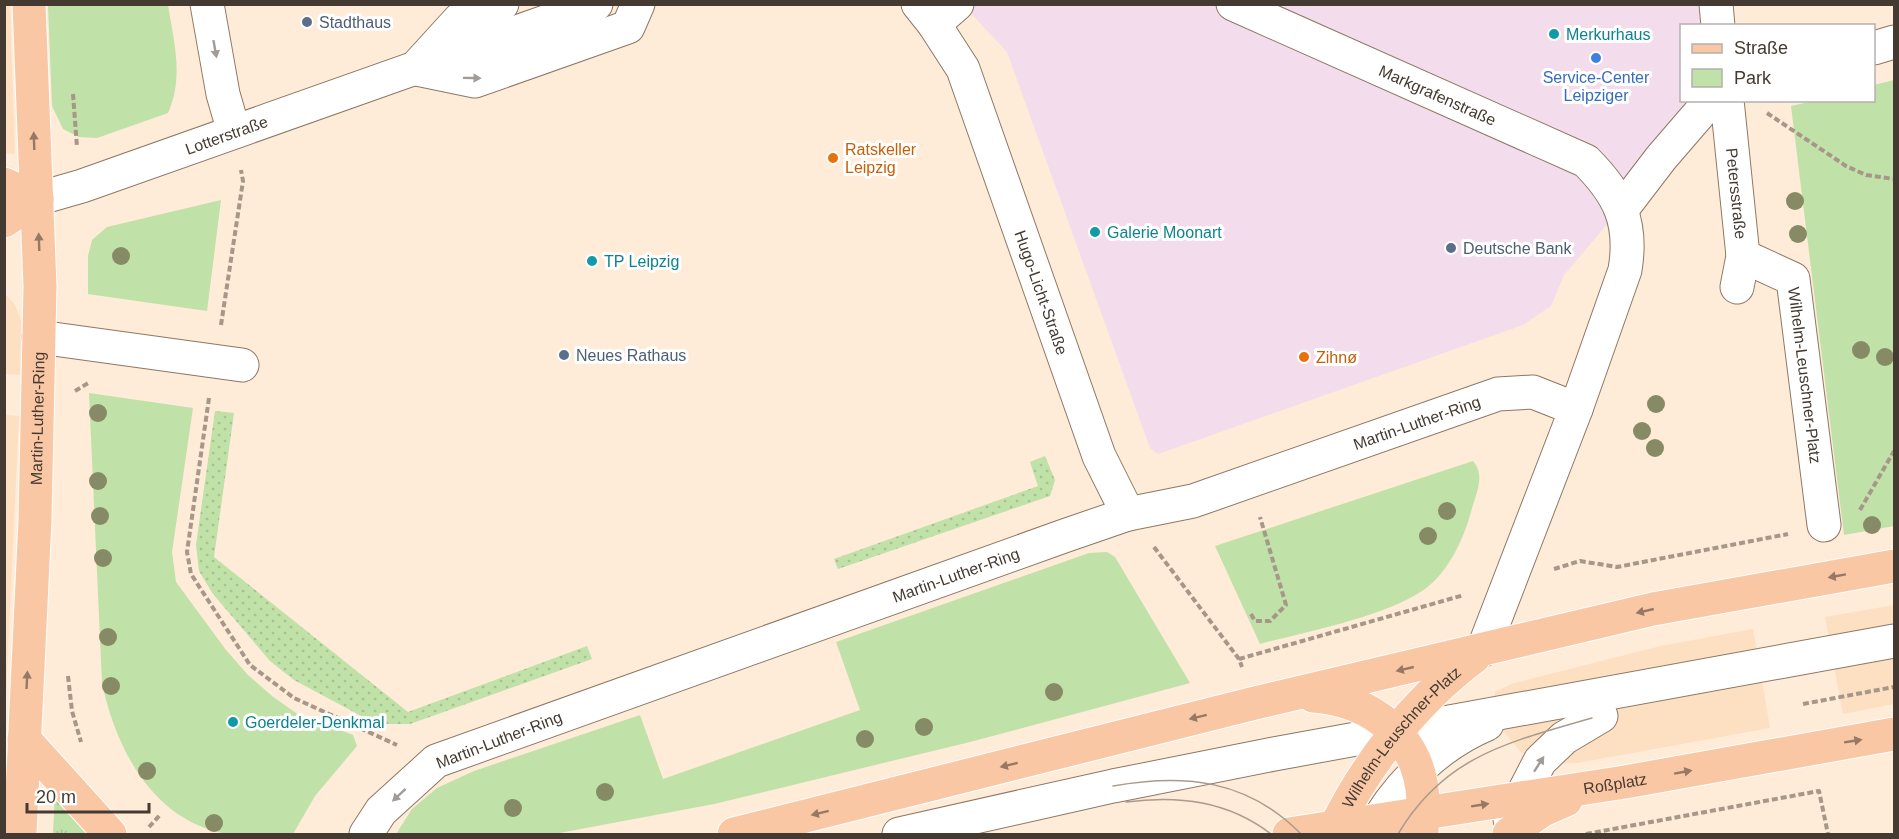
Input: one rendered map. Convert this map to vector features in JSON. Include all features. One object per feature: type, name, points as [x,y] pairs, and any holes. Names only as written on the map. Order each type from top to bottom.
[{"type":"main road","name":"Martin-Luther-Ring","points":[[20,834],[35,520],[39,337],[37,199],[29,4]]},
{"type":"main road","points":[[4,184],[37,199]]},
{"type":"main road","points":[[4,221],[37,199]]},
{"type":"main road","points":[[734,834],[1255,703],[1653,609],[1894,566]]},
{"type":"main road","name":"Wilhelm-Leuschner-Platz","points":[[1333,831],[1401,750],[1437,686],[1482,650]]},
{"type":"main road","points":[[1255,703],[1304,696],[1342,699],[1366,708],[1401,750],[1423,800],[1422,824]]},
{"type":"main road","name":"Roßplatz","points":[[1333,831],[1422,824],[1521,798],[1625,782],[1894,734]]},
{"type":"main road","points":[[24,739],[110,834]]},
{"type":"main road","points":[[1509,834],[1541,811],[1560,802],[1625,782]]},
{"type":"main road","points":[[1289,834],[1333,831]]},
{"type":"street","points":[[207,4],[223,94],[234,132]]},
{"type":"street","name":"Lotterstraße","points":[[37,199],[82,186],[415,69],[460,19],[502,4]]},
{"type":"street","points":[[415,69],[596,4]]},
{"type":"street","points":[[415,69],[475,81],[628,27],[638,4]]},
{"type":"street","name":"Markgrafenstraße","points":[[1233,4],[1586,160],[1605,180],[1622,209]]},
{"type":"street","points":[[1716,4],[1718,24]]},
{"type":"street","name":"Hugo-Licht-Straße","points":[[937,11],[963,69],[1099,456],[1128,514]]},
{"type":"street","points":[[1875,48],[1894,42]]},
{"type":"street","points":[[1482,650],[1576,408],[1625,270],[1629,248],[1622,209],[1661,158],[1709,102]]},
{"type":"street","name":"Petersstraße","points":[[1727,102],[1740,272]]},
{"type":"street","name":"Wilhelm-Leuschner-Platz","points":[[1740,272],[1793,279],[1824,525]]},
{"type":"street","points":[[39,337],[228,364]]},
{"type":"street","name":"Martin-Luther-Ring","points":[[366,834],[381,811],[436,761],[1128,514],[1193,501],[1498,394],[1533,392],[1576,408]]},
{"type":"street","points":[[1455,740],[1505,717],[1544,706],[1894,641]]},
{"type":"street","points":[[899,834],[1113,786],[1401,750],[1850,649]]},
{"type":"street","points":[[984,834],[1213,783],[1894,664]]},
{"type":"street","points":[[1503,834],[1540,760],[1564,738],[1601,716]]},
{"type":"street","points":[[1374,828],[1392,799],[1401,750]]},
{"type":"path","points":[[73,88],[82,186]]},
{"type":"path","points":[[1764,111],[1846,166],[1866,175],[1894,178]]},
{"type":"path","points":[[234,132],[243,181],[228,364],[187,552],[191,574],[250,664],[294,698],[384,740]]},
{"type":"path","points":[[1859,512],[1894,451]]},
{"type":"path","points":[[1250,482],[1286,605],[1270,621],[1255,621],[1251,614]]},
{"type":"path","points":[[1128,514],[1239,659],[1459,596]]},
{"type":"path","points":[[1580,561],[1617,567],[1775,537],[1824,525]]},
{"type":"path","points":[[1775,537],[1777,547]]},
{"type":"path","points":[[1803,704],[1894,687]]},
{"type":"path","points":[[1802,697],[1804,712]]},
{"type":"path","points":[[1585,834],[1819,791],[1828,834]]},
{"type":"path","points":[[149,827],[160,815]]},
{"type":"shaded area","points":[[1716,4],[1718,24],[1680,24],[1680,102],[1711,102],[1564,275],[1551,306],[1523,325],[1158,454],[1150,448],[1007,52],[963,5]]},
{"type":"shaded area","points":[[4,5],[10,5],[15,154],[5,153]]},
{"type":"shaded area","points":[[5,294],[14,303],[21,320],[20,375],[5,374]]},
{"type":"shaded area","points":[[4,415],[19,416],[5,715]]},
{"type":"shaded area","points":[[1894,605],[1894,704],[1843,714],[1825,617]]},
{"type":"shaded area","points":[[1753,629],[1770,728],[1577,763],[1556,763],[1540,761],[1521,752],[1495,721],[1493,704],[1495,692],[1514,683],[1661,646]]},
{"type":"green space","points":[[48,5],[168,5],[177,73],[176,86],[168,113],[97,138],[79,137],[63,129],[52,106]]},
{"type":"green space","points":[[1894,80],[1894,526],[1844,535],[1791,106],[1809,102],[1875,102],[1875,85]]},
{"type":"green space","points":[[221,200],[207,311],[88,294],[88,256],[92,240],[107,227]]},
{"type":"green space","points":[[89,393],[193,408],[172,552],[176,582],[226,650],[248,675],[272,696],[296,713],[353,735],[357,746],[315,796],[293,834],[252,836],[228,834],[202,827],[179,815],[159,799],[142,779],[117,733],[102,683]]},
{"type":"green space","points":[[215,411],[234,413],[214,557],[408,712],[587,646],[592,659],[410,724],[387,724],[365,718],[294,680],[270,661],[213,594],[199,571],[196,545]]},
{"type":"green space","points":[[1045,456],[1055,480],[1050,496],[838,569],[834,559],[1038,486],[1030,462]]},
{"type":"green space","points":[[1473,461],[1479,472],[1479,483],[1469,519],[1455,553],[1434,582],[1389,608],[1260,644],[1215,546]]},
{"type":"green space","points":[[1107,552],[1115,557],[1190,683],[970,742],[714,804],[554,834],[396,834],[412,809],[437,788],[474,771],[640,715],[663,779],[860,710],[836,642],[1089,553]]},
{"type":"green space","points":[[55,791],[95,834],[53,834]]},
{"type":"tram line","points":[[1398,834],[1416,807],[1458,769],[1507,744],[1592,718]]},
{"type":"tram line","points":[[1113,786],[1165,780],[1214,785],[1259,802],[1281,816],[1301,834]]},
{"type":"tram line","points":[[1126,802],[1165,799],[1202,803],[1238,814],[1271,834]]},
{"type":"place","name":"Stadthaus","points":[[307,22]]},
{"type":"place","name":"Merkurhaus","points":[[1554,34]]},
{"type":"place","name":"Service-Center Leipziger","points":[[1596,58]]},
{"type":"place","name":"Ratskeller Leipzig","points":[[833,158]]},
{"type":"place","name":"Galerie Moonart","points":[[1095,232]]},
{"type":"place","name":"Deutsche Bank","points":[[1451,248]]},
{"type":"place","name":"TP Leipzig","points":[[592,261]]},
{"type":"place","name":"Neues Rathaus","points":[[564,355]]},
{"type":"place","name":"Zihnø","points":[[1304,357]]},
{"type":"place","name":"Goerdeler-Denkmal","points":[[233,722]]}]
